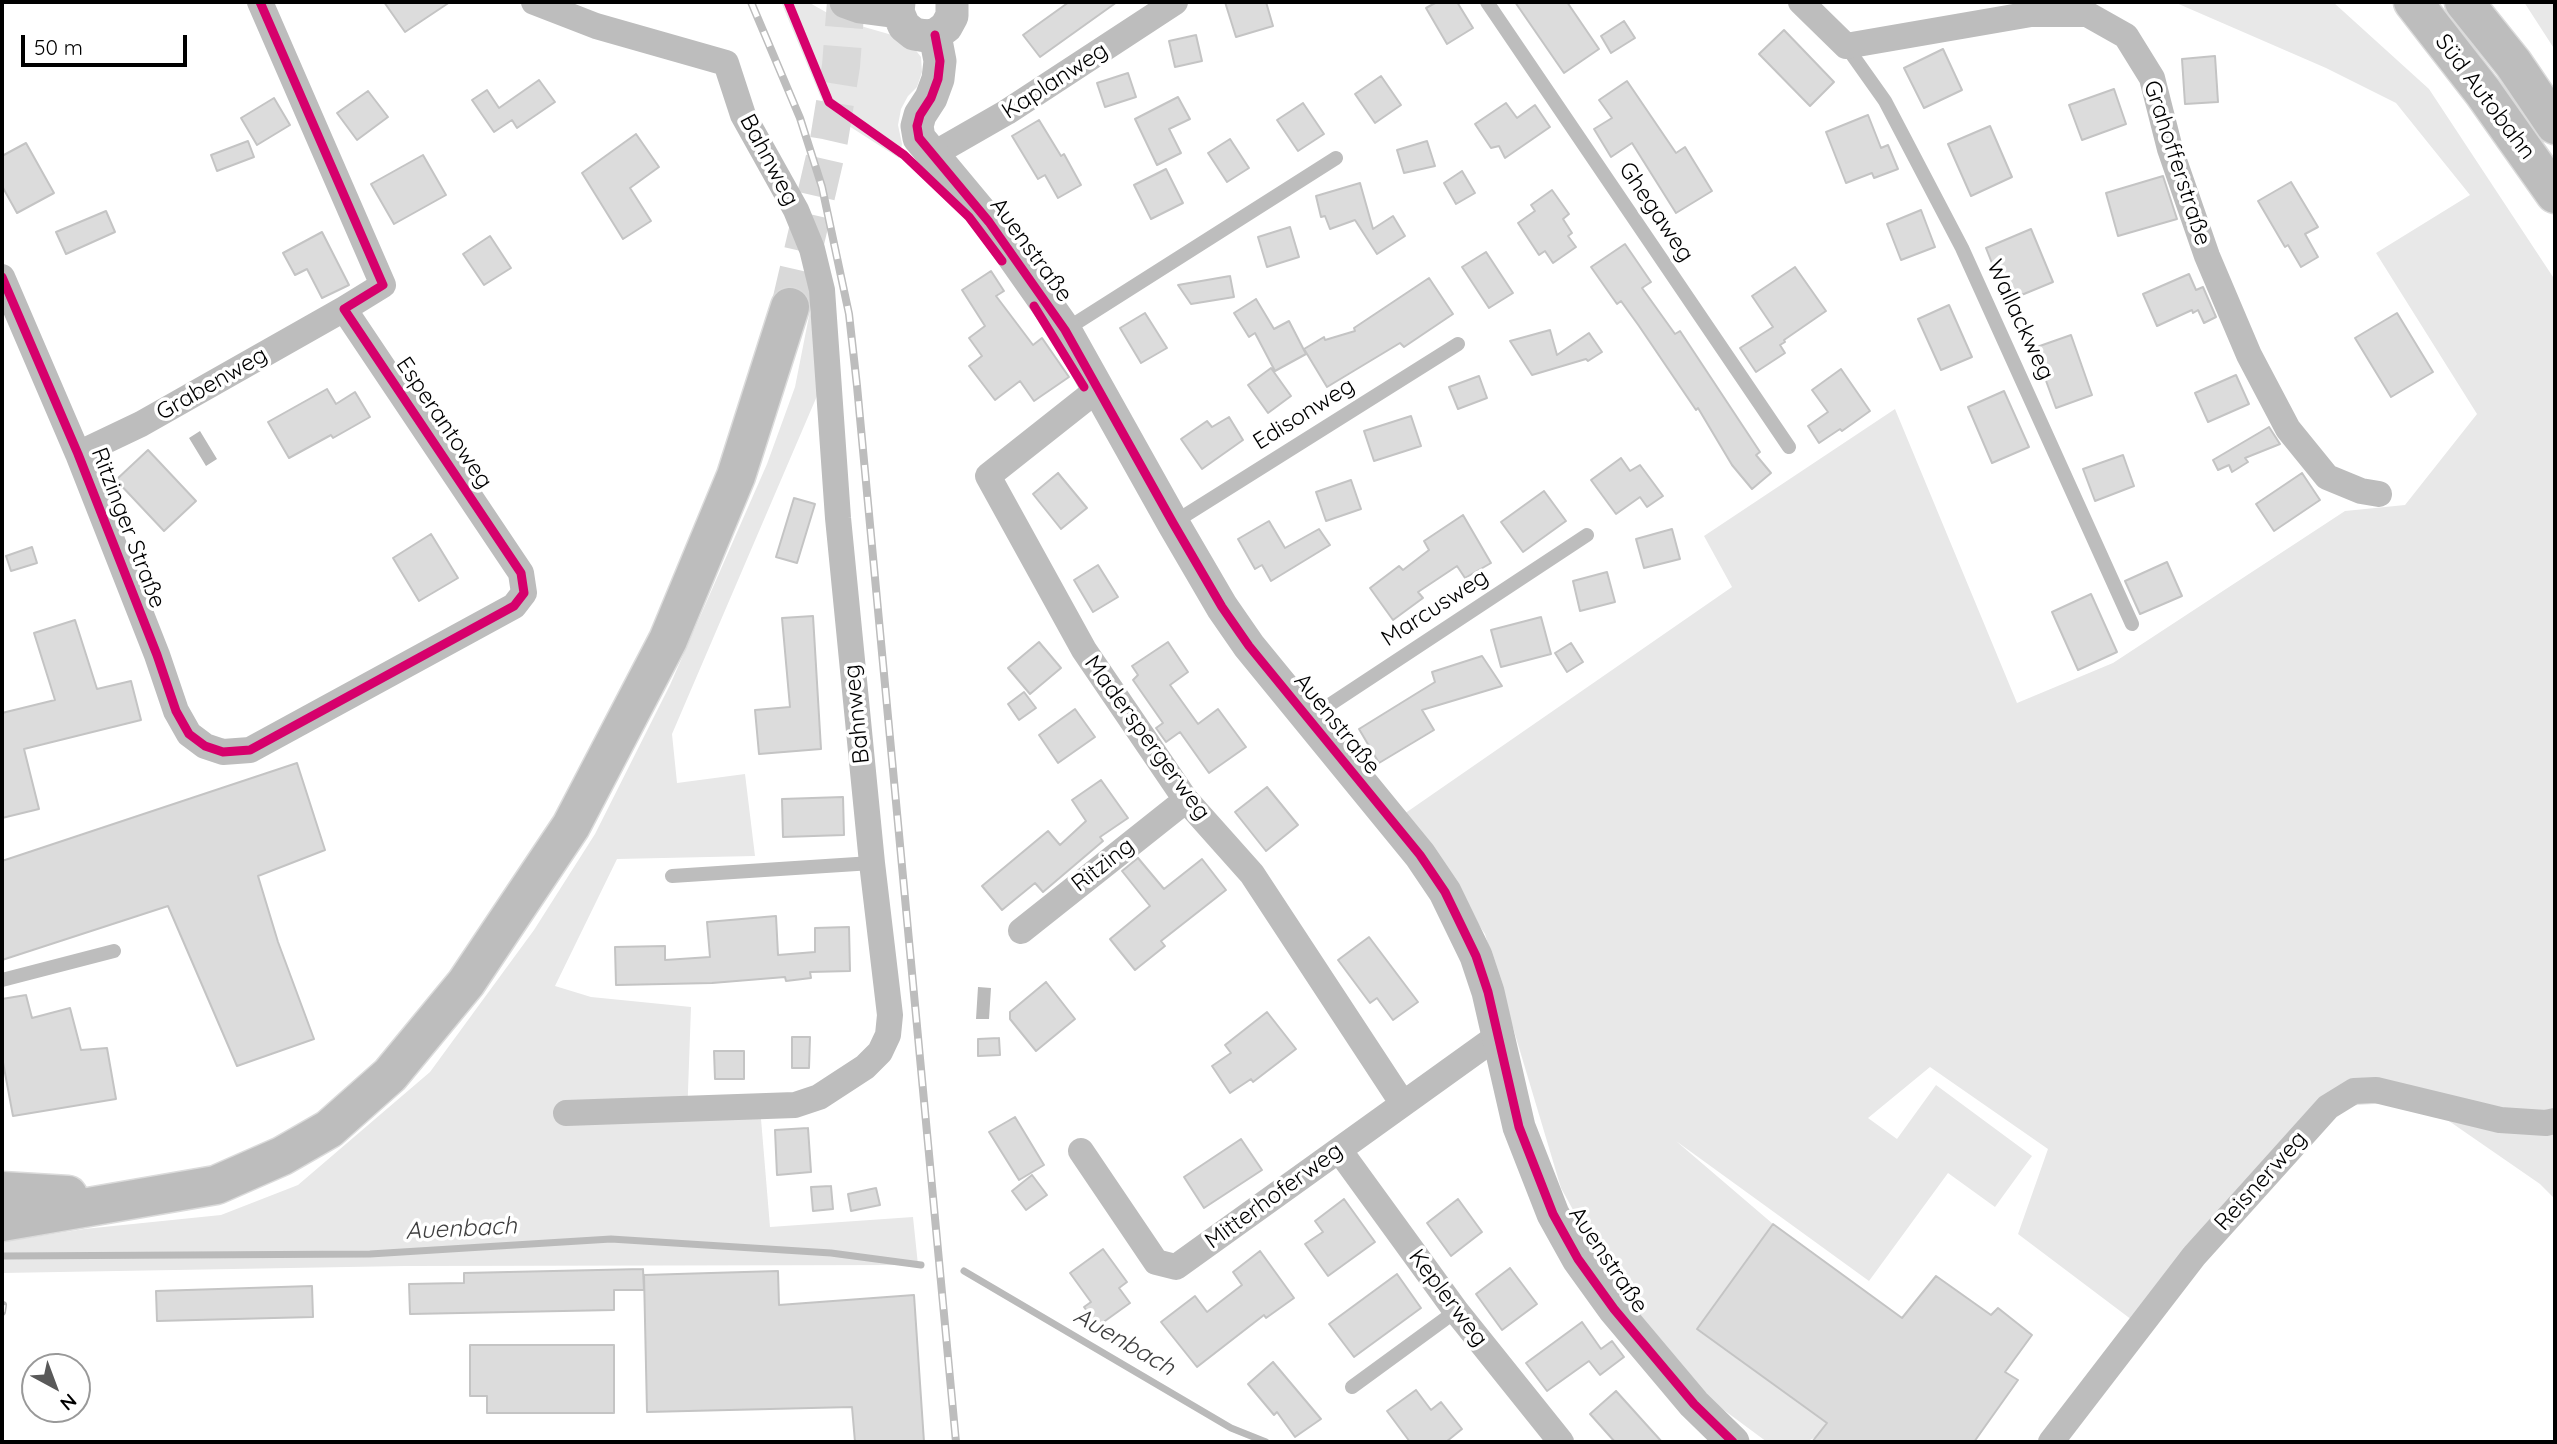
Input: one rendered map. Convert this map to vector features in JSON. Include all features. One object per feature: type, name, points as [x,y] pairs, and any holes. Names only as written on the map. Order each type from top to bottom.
[{"type":"main road","name":"Süd Autobahn","points":[[2413,2],[2483,92],[2555,194]]},
{"type":"main road","name":"Süd Autobahn","points":[[2463,2],[2512,63],[2555,125]]},
{"type":"main road","points":[[2,1222],[216,1185],[282,1156],[329,1129],[390,1075],[466,983],[571,826],[668,640],[736,476],[790,307]]},
{"type":"main road","points":[[2,1191],[136,1198]]},
{"type":"street","points":[[260,2],[383,285],[344,309]]},
{"type":"street","name":"Bahnweg","points":[[534,2],[596,26],[726,63],[743,115],[796,209],[812,249],[822,290],[838,518],[890,1015],[884,1044],[865,1067],[819,1097],[795,1105],[566,1113]]},
{"type":"street","points":[[846,2],[860,7],[899,7],[904,26],[920,36],[941,32],[950,22],[952,2]]},
{"type":"street","name":"Kaplanweg","points":[[932,155],[1007,112],[1175,2]]},
{"type":"street","points":[[1801,2],[1846,46]]},
{"type":"street","name":"Grahofferstraße","points":[[1846,46],[2031,14],[2087,14],[2126,36],[2151,78],[2169,149],[2207,256],[2249,355],[2288,429],[2327,477],[2361,491],[2379,494]]},
{"type":"street","name":"Auenstraße","points":[[935,35],[940,61],[938,79],[917,126],[919,138],[989,222],[1065,330],[1229,617],[1308,719],[1420,855],[1445,892],[1476,956],[1499,1035],[1519,1127],[1553,1214],[1578,1259],[1614,1309],[1694,1404],[1733,1442]]},
{"type":"street","name":"Ritzinger Straße","points":[[2,277],[79,454],[176,711],[189,734],[205,746],[223,752],[250,750]]},
{"type":"street","name":"Grabenweg","points":[[79,454],[141,424],[344,309]]},
{"type":"street","name":"Esperantoweg","points":[[250,750],[514,606],[524,593],[522,573],[344,309]]},
{"type":"street","name":"Maderspergerweg","points":[[1098,389],[988,475],[1084,650],[1186,800],[1252,874],[1404,1104]]},
{"type":"street","name":"Ritzing","points":[[1021,931],[1186,800]]},
{"type":"street","name":"Mitterhoferweg","points":[[1081,1151],[1156,1262],[1176,1266],[1499,1035]]},
{"type":"street","name":"Reisnerweg","points":[[2051,1442],[2194,1256],[2328,1107],[2354,1090],[2375,1090],[2500,1120],[2555,1121]]},
{"type":"street","name":"Keplerweg","points":[[1339,1150],[1456,1311],[1561,1442]]},
{"type":"lane","name":"Ghegaweg","points":[[1487,2],[1789,447]]},
{"type":"lane","name":"Wallackweg","points":[[1846,46],[1885,101],[1962,248],[2132,624]]},
{"type":"lane","points":[[1065,330],[1336,158]]},
{"type":"lane","name":"Edisonweg","points":[[1173,523],[1458,344]]},
{"type":"lane","name":"Marcusweg","points":[[1308,719],[1587,535]]},
{"type":"lane","points":[[672,876],[872,863]]},
{"type":"lane","points":[[2,981],[114,951]]},
{"type":"lane","points":[[1352,1387],[1456,1311]]},
{"type":"shaded area","points":[[808,2],[840,20],[899,37],[910,43],[921,57],[922,72],[917,87],[901,109],[898,125],[902,144],[899,158],[827,112],[782,4]]},
{"type":"shaded area","points":[[2174,2],[2333,2],[2429,89],[2555,280],[2555,1199],[2540,1184],[2420,1101],[2328,1107],[2140,1326],[2018,1234],[2048,1149],[1930,1067],[1868,1118],[1897,1139],[1936,1085],[2032,1156],[1995,1207],[1948,1173],[1869,1281],[1676,1141],[1773,1224],[1697,1329],[1827,1423],[1816,1437],[1806,1442],[1767,1442],[1655,1359],[1561,1188],[1485,934],[1404,814],[1732,587],[1704,536],[1895,409],[2017,703],[2113,663],[2345,511],[2405,505],[2477,414],[2376,253],[2470,195],[2396,103],[2326,68]]},
{"type":"shaded area","points":[[2524,2],[2555,2],[2555,50]]},
{"type":"shaded area","points":[[810,311],[823,382],[672,734],[677,783],[745,774],[755,856],[617,859],[555,986],[591,997],[691,1007],[687,1119],[761,1119],[770,1227],[913,1217],[918,1265],[405,1266],[2,1273],[2,1242],[84,1229],[221,1215],[298,1185],[430,1072],[534,930],[595,834],[670,685],[767,464],[795,387]]},
{"type":"shaded area","points":[[200,431],[217,459],[206,466],[189,438]]},
{"type":"shaded area","points":[[978,987],[991,988],[989,1019],[976,1019]]},
{"type":"building","points":[[384,2],[450,2],[405,32]]},
{"type":"building","points":[[1069,2],[1117,2],[1040,57],[1023,35]]},
{"type":"building","points":[[1225,2],[1266,2],[1273,26],[1236,37]]},
{"type":"building","points":[[1437,2],[1457,2],[1473,28],[1447,44],[1426,8]]},
{"type":"building","points":[[1515,2],[1567,2],[1599,49],[1564,73]]},
{"type":"building","points":[[1624,21],[1635,38],[1611,53],[1601,36]]},
{"type":"building","points":[[1784,30],[1834,82],[1810,106],[1759,54]]},
{"type":"building","points":[[1196,35],[1202,61],[1175,67],[1169,41]]},
{"type":"building","points":[[1943,49],[1962,90],[1924,108],[1904,68]]},
{"type":"building","points":[[2215,56],[2218,102],[2185,104],[2182,59]]},
{"type":"building","points":[[1128,73],[1136,97],[1105,107],[1097,83]]},
{"type":"building","points":[[1381,76],[1401,105],[1375,123],[1355,94]]},
{"type":"building","points":[[539,80],[555,102],[517,128],[512,120],[494,132],[472,100],[487,90],[499,108]]},
{"type":"building","points":[[1627,81],[1676,153],[1685,147],[1712,191],[1676,213],[1632,143],[1611,157],[1594,129],[1612,118],[1599,100]]},
{"type":"building","points":[[2114,89],[2126,124],[2082,140],[2069,105]]},
{"type":"building","points":[[368,91],[388,117],[357,140],[337,113]]},
{"type":"building","points":[[1178,97],[1190,119],[1169,129],[1181,153],[1157,165],[1135,119]]},
{"type":"building","points":[[274,98],[290,125],[257,145],[241,118]]},
{"type":"building","points":[[1303,103],[1324,134],[1298,151],[1277,120]]},
{"type":"building","points":[[1506,103],[1517,118],[1535,105],[1550,127],[1505,158],[1499,146],[1491,148],[1475,124]]},
{"type":"building","points":[[1868,115],[1881,148],[1888,145],[1898,169],[1874,178],[1872,173],[1846,183],[1826,132]]},
{"type":"building","points":[[1039,120],[1061,156],[1064,154],[1081,185],[1058,198],[1045,175],[1038,179],[1012,136]]},
{"type":"building","points":[[1990,126],[2012,177],[1971,196],[1948,144]]},
{"type":"building","points":[[636,134],[659,167],[630,188],[651,221],[623,239],[582,173]]},
{"type":"building","points":[[1230,139],[1249,168],[1227,182],[1208,153]]},
{"type":"building","points":[[248,141],[254,157],[217,171],[211,155]]},
{"type":"building","points":[[1427,141],[1435,166],[1404,173],[1397,150]]},
{"type":"building","points":[[26,143],[54,193],[17,213],[2,186],[2,156]]},
{"type":"building","points":[[423,155],[446,195],[394,224],[371,184]]},
{"type":"building","points":[[1166,169],[1183,203],[1151,219],[1134,185]]},
{"type":"building","points":[[1462,171],[1475,193],[1456,204],[1444,183]]},
{"type":"building","points":[[2163,176],[2177,219],[2118,236],[2106,193]]},
{"type":"building","points":[[2291,182],[2318,227],[2305,234],[2318,257],[2301,267],[2288,245],[2285,247],[2258,201]]},
{"type":"building","points":[[1360,183],[1373,229],[1393,216],[1405,236],[1377,254],[1355,220],[1330,229],[1325,216],[1321,217],[1316,196]]},
{"type":"building","points":[[1552,190],[1569,214],[1563,219],[1572,233],[1568,236],[1576,247],[1553,263],[1545,251],[1539,255],[1518,223],[1535,211],[1531,205]]},
{"type":"building","points":[[1921,210],[1935,247],[1901,260],[1887,224]]},
{"type":"building","points":[[106,211],[115,232],[66,254],[56,232]]},
{"type":"building","points":[[1290,227],[1299,257],[1267,267],[1258,237]]},
{"type":"building","points":[[2031,229],[2053,282],[2007,301],[1986,248]]},
{"type":"building","points":[[322,232],[349,285],[322,298],[307,269],[295,275],[283,253]]},
{"type":"building","points":[[490,236],[511,268],[484,285],[463,254]]},
{"type":"building","points":[[1625,244],[1651,282],[1642,288],[1675,334],[1680,331],[1760,452],[1756,455],[1771,473],[1752,489],[1732,465],[1698,408],[1696,410],[1621,301],[1617,304],[1591,267]]},
{"type":"building","points":[[1486,252],[1513,293],[1489,308],[1462,267]]},
{"type":"building","points":[[1795,267],[1826,311],[1784,340],[1780,345],[1785,353],[1756,372],[1740,348],[1773,327],[1752,296]]},
{"type":"building","points":[[991,271],[1004,291],[996,296],[1033,345],[1042,338],[1069,377],[1034,401],[1020,381],[995,400],[969,366],[982,356],[969,338],[985,326],[962,290]]},
{"type":"building","points":[[2189,274],[2196,290],[2203,287],[2216,317],[2204,323],[2198,310],[2193,313],[2192,310],[2157,326],[2143,294]]},
{"type":"building","points":[[1230,276],[1234,297],[1191,304],[1178,285]]},
{"type":"building","points":[[1429,278],[1453,314],[1404,347],[1400,343],[1327,387],[1304,349],[1324,337],[1325,340],[1355,331],[1354,328]]},
{"type":"building","points":[[1256,299],[1274,329],[1289,321],[1306,354],[1275,371],[1255,333],[1249,337],[1234,313]]},
{"type":"building","points":[[1949,305],[1972,357],[1941,370],[1918,319]]},
{"type":"building","points":[[1145,313],[1167,348],[1141,363],[1120,328]]},
{"type":"building","points":[[2397,313],[2433,372],[2391,397],[2355,338]]},
{"type":"building","points":[[1550,330],[1557,355],[1589,333],[1602,352],[1588,361],[1586,359],[1532,375],[1510,341]]},
{"type":"building","points":[[2071,335],[2092,395],[2056,408],[2034,348]]},
{"type":"building","points":[[1271,368],[1291,396],[1268,413],[1248,385]]},
{"type":"building","points":[[1841,369],[1870,411],[1819,443],[1808,426],[1828,412],[1812,390]]},
{"type":"building","points":[[2236,375],[2249,404],[2208,422],[2195,393]]},
{"type":"building","points":[[1479,376],[1487,398],[1458,409],[1449,387]]},
{"type":"building","points":[[327,389],[336,404],[355,392],[370,417],[289,458],[268,422]]},
{"type":"building","points":[[2004,391],[2029,447],[1992,463],[1968,407]]},
{"type":"building","points":[[1411,416],[1421,446],[1374,461],[1364,431]]},
{"type":"building","points":[[1229,417],[1243,440],[1202,469],[1181,439],[1207,421],[1212,427]]},
{"type":"building","points":[[2269,427],[2280,444],[2245,458],[2248,462],[2232,472],[2229,465],[2218,470],[2213,460]]},
{"type":"building","points":[[148,450],[196,501],[164,531],[116,480]]},
{"type":"building","points":[[2123,455],[2134,486],[2095,501],[2083,469]]},
{"type":"building","points":[[1621,458],[1630,471],[1640,465],[1663,496],[1647,507],[1640,497],[1616,514],[1591,480]]},
{"type":"building","points":[[1058,473],[1087,508],[1061,529],[1033,494]]},
{"type":"building","points":[[2302,473],[2320,500],[2274,531],[2256,504]]},
{"type":"building","points":[[1351,480],[1361,509],[1326,521],[1316,492]]},
{"type":"building","points":[[1544,491],[1566,521],[1523,552],[1501,522]]},
{"type":"building","points":[[794,498],[815,504],[797,563],[776,557]]},
{"type":"building","points":[[1463,515],[1491,563],[1465,578],[1457,566],[1418,592],[1423,598],[1393,620],[1370,588],[1399,566],[1403,570],[1429,550],[1424,541]]},
{"type":"building","points":[[1269,521],[1285,548],[1319,529],[1330,545],[1271,581],[1262,565],[1255,569],[1238,539]]},
{"type":"building","points":[[1672,529],[1680,559],[1644,568],[1636,539]]},
{"type":"building","points":[[431,534],[458,578],[419,601],[393,558]]},
{"type":"building","points":[[32,547],[37,563],[11,571],[6,556]]},
{"type":"building","points":[[2167,562],[2182,596],[2140,614],[2125,581]]},
{"type":"building","points":[[1098,565],[1118,597],[1093,612],[1074,580]]},
{"type":"building","points":[[1607,572],[1615,602],[1580,611],[1573,581]]},
{"type":"building","points":[[2091,594],[2117,652],[2078,670],[2052,612]]},
{"type":"building","points":[[813,616],[821,749],[759,754],[755,710],[790,707],[782,618]]},
{"type":"building","points":[[1541,617],[1551,654],[1501,667],[1491,630]]},
{"type":"building","points":[[75,620],[97,689],[131,681],[141,720],[24,749],[39,809],[2,818],[2,713],[55,700],[34,633]]},
{"type":"building","points":[[1039,642],[1061,668],[1030,694],[1008,668]]},
{"type":"building","points":[[1168,642],[1188,672],[1170,685],[1198,724],[1218,709],[1246,747],[1209,773],[1180,732],[1166,742],[1156,728],[1163,723],[1133,680],[1138,675],[1132,666]]},
{"type":"building","points":[[1571,643],[1583,662],[1567,672],[1555,653]]},
{"type":"building","points":[[1482,656],[1502,686],[1422,710],[1434,730],[1379,763],[1359,729],[1435,682],[1432,672]]},
{"type":"building","points":[[1024,692],[1036,708],[1019,720],[1008,704]]},
{"type":"building","points":[[1075,709],[1095,737],[1058,763],[1039,735]]},
{"type":"building","points":[[297,763],[325,850],[258,876],[278,942],[314,1039],[237,1066],[168,906],[2,960],[2,861]]},
{"type":"building","points":[[1101,780],[1128,818],[1100,837],[1103,841],[1043,892],[1035,883],[1002,910],[982,886],[1048,831],[1060,845],[1086,821],[1072,800]]},
{"type":"building","points":[[1267,787],[1298,825],[1266,851],[1235,812]]},
{"type":"building","points":[[843,797],[844,835],[783,837],[782,799]]},
{"type":"building","points":[[1138,858],[1164,889],[1202,859],[1226,890],[1161,941],[1165,946],[1135,970],[1110,939],[1150,906],[1122,871]]},
{"type":"building","points":[[776,916],[778,955],[815,952],[815,928],[849,927],[850,971],[810,972],[811,978],[786,981],[785,977],[712,983],[616,985],[615,947],[665,946],[665,960],[710,957],[707,922]]},
{"type":"building","points":[[1369,937],[1418,1002],[1393,1020],[1377,998],[1370,1003],[1338,960]]},
{"type":"building","points":[[1046,982],[1075,1019],[1036,1051],[1010,1019],[1010,1012]]},
{"type":"building","points":[[26,995],[32,1018],[70,1008],[81,1050],[107,1048],[116,1099],[13,1116],[2,1057],[2,999]]},
{"type":"building","points":[[1267,1012],[1296,1049],[1253,1082],[1251,1079],[1230,1093],[1212,1066],[1231,1053],[1225,1045]]},
{"type":"building","points":[[792,1037],[810,1037],[809,1068],[792,1068]]},
{"type":"building","points":[[999,1038],[1000,1055],[978,1056],[978,1039]]},
{"type":"building","points":[[714,1051],[744,1051],[744,1079],[715,1079]]},
{"type":"building","points":[[1015,1117],[1044,1165],[1019,1180],[989,1132]]},
{"type":"building","points":[[808,1128],[811,1172],[777,1175],[775,1130]]},
{"type":"building","points":[[1241,1139],[1262,1170],[1204,1208],[1184,1177]]},
{"type":"building","points":[[1032,1175],[1047,1195],[1026,1210],[1012,1191]]},
{"type":"building","points":[[831,1186],[833,1209],[813,1211],[811,1187]]},
{"type":"building","points":[[876,1188],[880,1205],[851,1211],[848,1194]]},
{"type":"building","points":[[1344,1199],[1375,1242],[1328,1276],[1305,1244],[1323,1232],[1315,1221]]},
{"type":"building","points":[[1458,1199],[1482,1232],[1451,1256],[1427,1223]]},
{"type":"building","points":[[1773,1224],[1902,1318],[1936,1276],[1991,1315],[1998,1308],[2032,1335],[2005,1372],[2018,1380],[1974,1442],[1812,1442],[1827,1423],[1697,1329]]},
{"type":"building","points":[[1103,1249],[1127,1282],[1119,1288],[1130,1303],[1098,1326],[1084,1307],[1091,1302],[1070,1273]]},
{"type":"building","points":[[1260,1251],[1294,1298],[1266,1318],[1264,1315],[1197,1367],[1161,1322],[1195,1296],[1207,1312],[1242,1285],[1233,1272]]},
{"type":"building","points":[[1510,1268],[1537,1304],[1502,1330],[1476,1294]]},
{"type":"building","points":[[643,1269],[644,1290],[614,1290],[614,1310],[410,1314],[409,1284],[464,1283],[464,1273]]},
{"type":"building","points":[[778,1271],[779,1305],[914,1295],[924,1442],[855,1442],[852,1407],[647,1412],[644,1275]]},
{"type":"building","points":[[1397,1274],[1421,1308],[1354,1357],[1329,1324]]},
{"type":"building","points":[[312,1286],[313,1317],[157,1321],[156,1291]]},
{"type":"building","points":[[1582,1322],[1601,1349],[1612,1341],[1624,1357],[1600,1375],[1589,1361],[1547,1391],[1526,1363]]},
{"type":"building","points":[[470,1345],[614,1345],[614,1413],[487,1413],[487,1396],[470,1396]]},
{"type":"building","points":[[1273,1362],[1321,1419],[1295,1437],[1277,1412],[1274,1415],[1248,1384]]},
{"type":"building","points":[[1416,1390],[1431,1410],[1441,1402],[1462,1429],[1446,1442],[1410,1442],[1387,1411]]},
{"type":"building","points":[[1616,1391],[1662,1442],[1615,1442],[1590,1414]]},
{"type":"waterway","name":"Auenbach","points":[[2,1256],[370,1254],[611,1239],[831,1253],[921,1265]]},
{"type":"waterway","name":"Auenbach","points":[[964,1271],[1231,1428],[1266,1442]]},
{"type":"tunnel","points":[[790,307],[829,140],[841,66],[846,2]]},
{"type":"railway","points":[[751,2],[800,118],[822,187],[849,314],[956,1442]]},
{"type":"railway","points":[[2,1312],[3,1305]]},
{"type":"cycle path","points":[[2,277],[78,454],[157,655],[176,711],[189,734],[205,746],[223,752],[250,750],[514,606],[524,593],[521,573],[344,309],[383,285],[260,2]]},
{"type":"cycle path","points":[[788,2],[829,102],[904,155],[969,217],[1002,261]]},
{"type":"cycle path","points":[[935,35],[940,61],[938,79],[931,98],[920,115],[917,126],[919,138],[989,222],[1065,330],[1173,523],[1222,607],[1249,646],[1420,855],[1445,892],[1476,956],[1488,992],[1519,1127],[1553,1214],[1578,1259],[1614,1309],[1694,1404],[1733,1442]]},
{"type":"cycle path","points":[[1034,306],[1084,387]]}]
